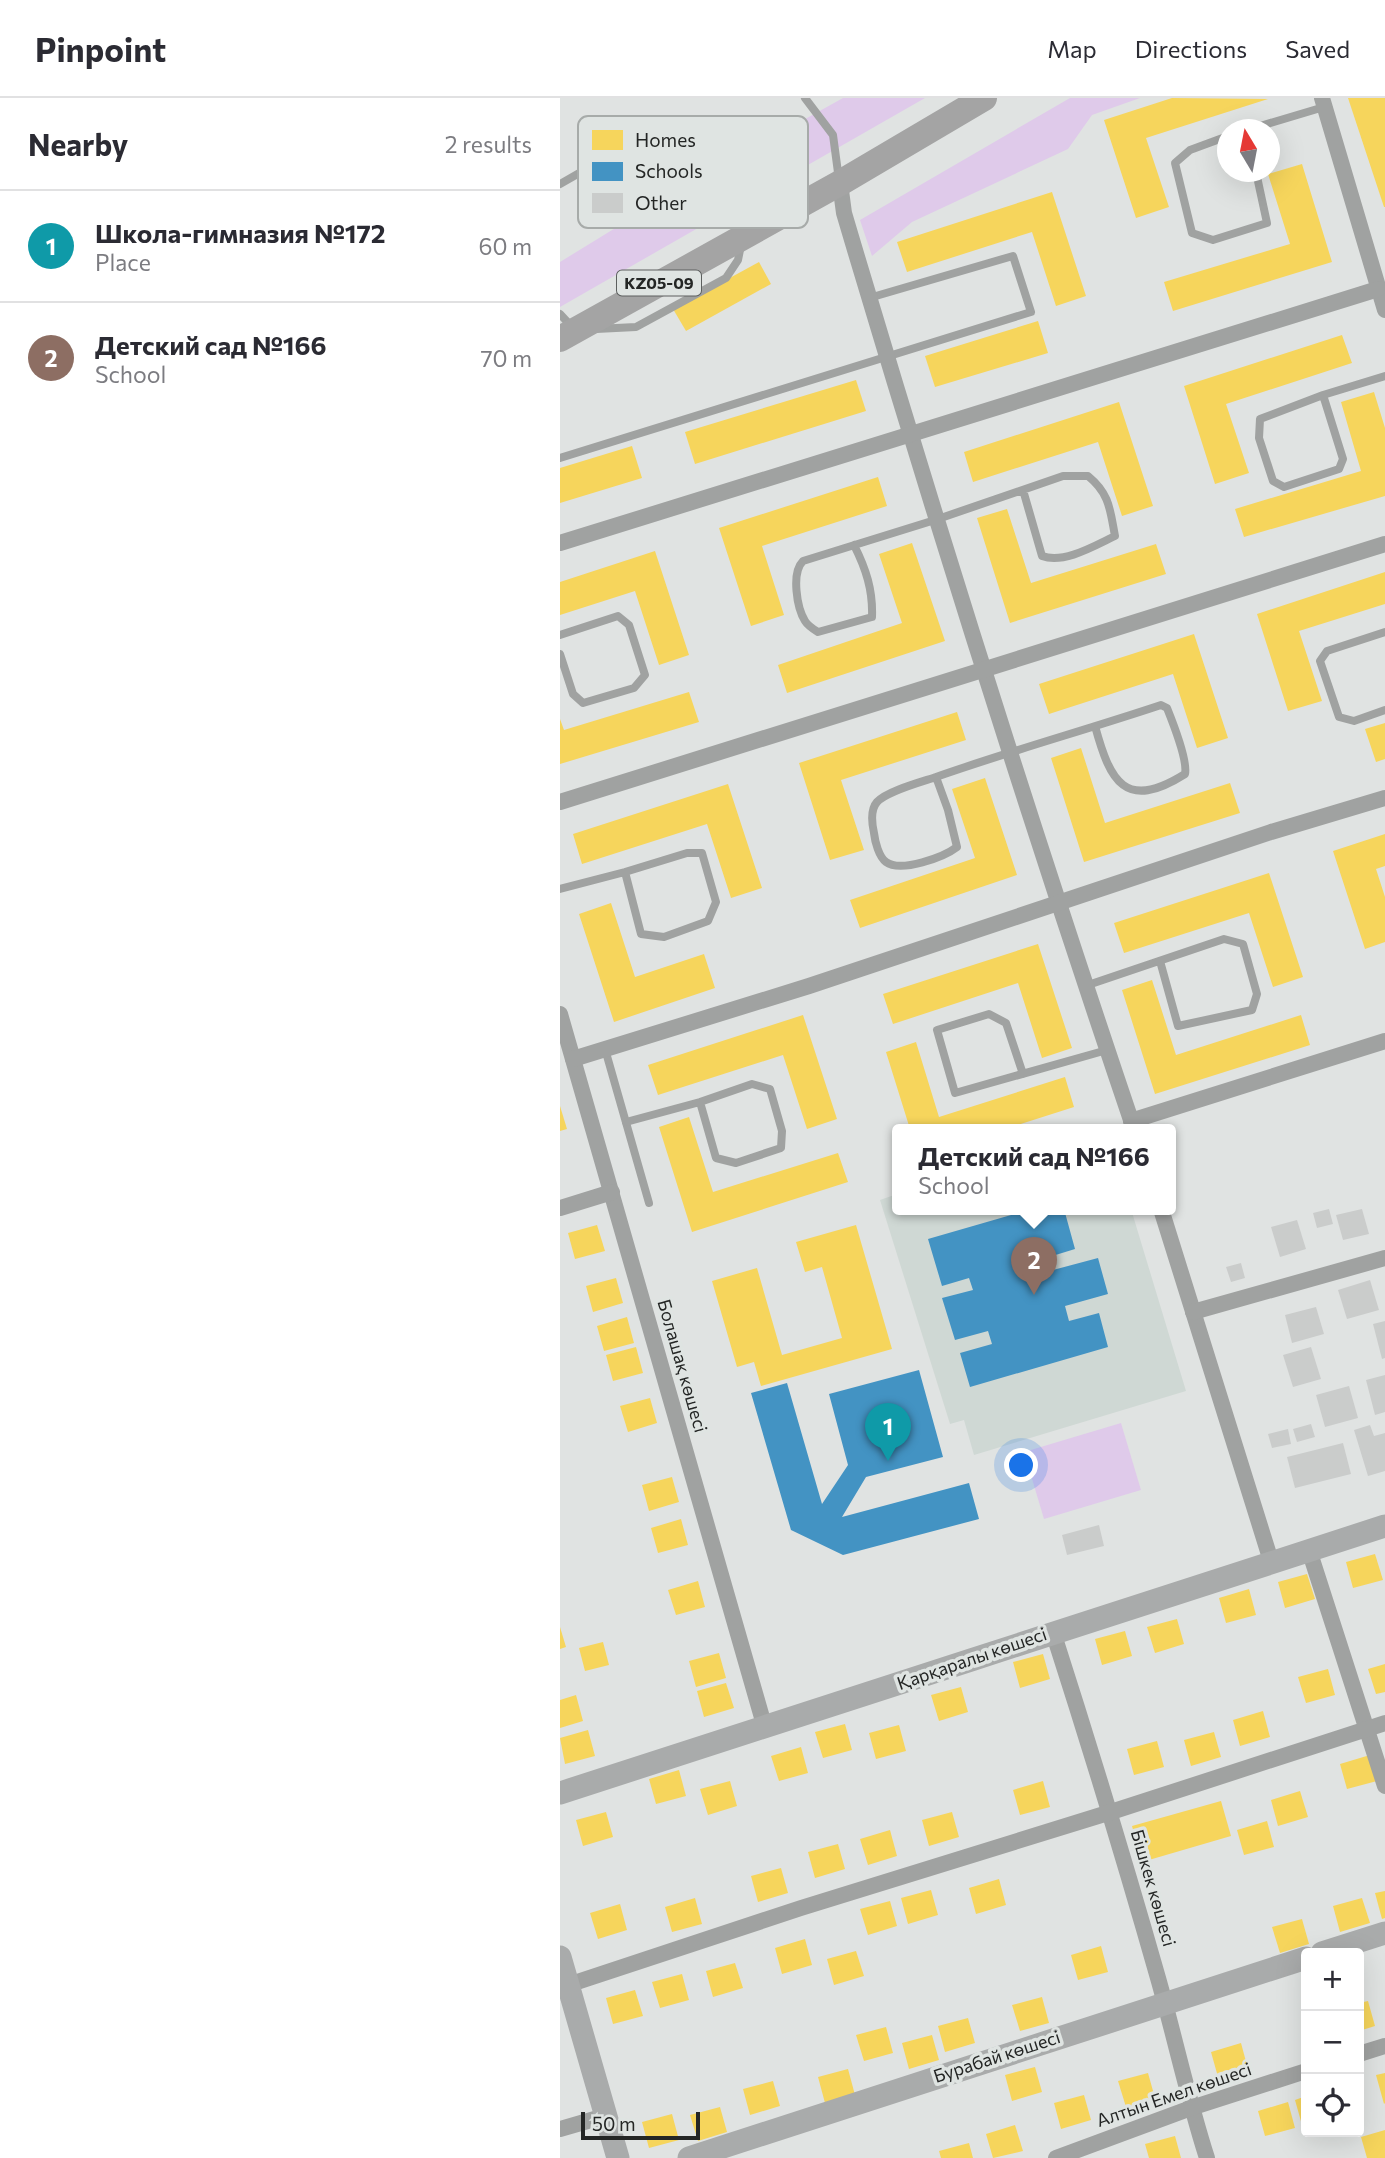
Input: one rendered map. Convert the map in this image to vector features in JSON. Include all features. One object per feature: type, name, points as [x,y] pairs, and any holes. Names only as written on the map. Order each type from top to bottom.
[{"type":"main road","name":"KZ05-09","points":[[808,200],[984,98]]},
{"type":"main road","name":"KZ05-09","points":[[565,328],[756,228]]},
{"type":"street","points":[[1323,102],[1382,288],[1385,310]]},
{"type":"street","points":[[839,183],[844,213],[935,520],[1057,902],[1133,1124]]},
{"type":"street","points":[[560,543],[1382,288]]},
{"type":"street","points":[[560,802],[1385,544]]},
{"type":"street","points":[[573,1059],[808,986],[1271,832],[1385,798]]},
{"type":"street","name":"Болашақ көшесі","points":[[560,1014],[765,1728]]},
{"type":"street","points":[[1136,1124],[1385,1041]]},
{"type":"street","points":[[560,1208],[612,1192]]},
{"type":"street","points":[[1163,1215],[1271,1561]]},
{"type":"street","points":[[1193,1312],[1385,1258]]},
{"type":"street","name":"Қарқаралы көшесі","points":[[560,1793],[1385,1526]]},
{"type":"street","points":[[1309,1550],[1385,1786]]},
{"type":"street","name":"Бішкек көшесі","points":[[1053,1632],[1111,1812],[1207,2158]]},
{"type":"street","points":[[568,1985],[801,1908],[1385,1723]]},
{"type":"street","points":[[1338,1948],[1385,1933]]},
{"type":"street","points":[[560,1958],[618,2158]]},
{"type":"street","name":"Бурабай көшесі","points":[[689,2158],[1301,1960]]},
{"type":"street","points":[[1364,2052],[1385,2046]]},
{"type":"street","name":"Алтын Емел көшесі","points":[[1056,2158],[1191,2108],[1301,2073]]},
{"type":"street","points":[[560,2129],[605,2116]]},
{"type":"lane","points":[[805,98],[833,135],[839,183]]},
{"type":"lane","points":[[1277,119],[1323,102]]},
{"type":"lane","points":[[1217,140],[1190,150],[1175,163],[1192,233],[1213,240],[1267,223],[1258,182]]},
{"type":"lane","points":[[560,184],[578,174]]},
{"type":"lane","points":[[560,458],[1031,312],[1013,256],[869,298]]},
{"type":"lane","points":[[1323,395],[1343,459],[1339,469],[1284,487],[1273,481],[1259,438],[1261,419],[1323,395],[1385,376]]},
{"type":"lane","points":[[854,545],[866,570],[872,598],[872,617],[818,632],[810,628],[804,619],[796,576],[799,565],[807,559],[935,520],[1063,476],[1088,476],[1100,486],[1109,502],[1115,536],[1052,560],[1042,556],[1023,490]]},
{"type":"lane","points":[[560,635],[618,616],[629,625],[645,675],[634,688],[583,703],[573,694],[560,654]]},
{"type":"lane","points":[[1385,632],[1326,650],[1321,661],[1339,718],[1354,720],[1385,710]]},
{"type":"lane","points":[[936,777],[957,847],[923,863],[895,865],[886,862],[879,852],[873,831],[872,812],[877,802],[906,787],[1008,752],[1161,705],[1167,708],[1186,760],[1185,774],[1166,786],[1138,790],[1127,787],[1116,781],[1104,760],[1095,726]]},
{"type":"lane","points":[[560,889],[687,853],[702,853],[716,902],[708,921],[664,936],[640,934],[625,872]]},
{"type":"lane","points":[[1085,986],[1224,939],[1244,944],[1256,994],[1252,1010],[1178,1026],[1160,961]]},
{"type":"lane","points":[[1023,1074],[1006,1023],[989,1014],[937,1030],[955,1093],[1107,1051]]},
{"type":"lane","points":[[605,1049],[649,1203]]},
{"type":"lane","points":[[626,1122],[701,1102],[752,1084],[770,1089],[782,1131],[781,1147],[736,1163],[716,1158],[701,1102]]},
{"type":"shaded area","points":[[843,98],[925,98],[808,165],[808,117]]},
{"type":"shaded area","points":[[1070,98],[1140,98],[1092,115],[1068,149],[912,222],[872,256],[860,220]]},
{"type":"shaded area","points":[[615,228],[698,228],[560,307],[560,262]]},
{"type":"shaded area","points":[[892,1196],[892,1215],[1133,1215],[1186,1391],[974,1455],[964,1420],[950,1424],[880,1200]]},
{"type":"shaded area","points":[[1121,1423],[1141,1490],[1044,1519],[1024,1452]]},
{"type":"building: Homes","points":[[1172,98],[1268,99],[1146,138],[1169,207],[1136,218],[1104,120]]},
{"type":"building: Homes","points":[[1348,98],[1385,98],[1385,207],[1384,207]]},
{"type":"building: Homes","points":[[1302,164],[1332,262],[1173,311],[1164,282],[1290,244],[1271,182],[1280,182],[1280,170]]},
{"type":"building: Homes","points":[[1052,192],[1086,296],[1056,306],[1032,232],[907,272],[897,242]]},
{"type":"building: Homes","points":[[759,262],[771,284],[686,331],[673,309]]},
{"type":"building: Homes","points":[[1038,321],[1048,353],[935,387],[925,356]]},
{"type":"building: Homes","points":[[1342,335],[1352,363],[1226,404],[1249,473],[1215,484],[1184,386]]},
{"type":"building: Homes","points":[[856,380],[866,411],[695,464],[685,432]]},
{"type":"building: Homes","points":[[1374,392],[1385,428],[1385,496],[1244,537],[1235,509],[1361,471],[1341,402]]},
{"type":"building: Homes","points":[[1119,402],[1153,506],[1122,516],[1098,442],[973,482],[964,452]]},
{"type":"building: Homes","points":[[632,446],[642,478],[560,503],[560,468]]},
{"type":"building: Homes","points":[[878,477],[887,506],[762,546],[784,615],[751,626],[719,528]]},
{"type":"building: Homes","points":[[1007,509],[1031,583],[1156,544],[1166,574],[1010,623],[977,518]]},
{"type":"building: Homes","points":[[912,543],[945,641],[787,693],[778,665],[902,623],[879,554]]},
{"type":"building: Homes","points":[[655,551],[689,655],[659,665],[635,591],[560,615],[560,582]]},
{"type":"building: Homes","points":[[1385,572],[1385,604],[1299,631],[1322,701],[1288,711],[1257,614]]},
{"type":"building: Homes","points":[[1194,634],[1228,738],[1197,748],[1173,674],[1049,714],[1039,684]]},
{"type":"building: Homes","points":[[689,692],[699,722],[560,764],[560,719],[564,730]]},
{"type":"building: Homes","points":[[957,712],[966,740],[841,780],[864,850],[830,860],[799,763]]},
{"type":"building: Homes","points":[[1385,723],[1385,759],[1376,762],[1365,729]]},
{"type":"building: Homes","points":[[1081,748],[1105,823],[1230,783],[1240,813],[1084,862],[1051,758]]},
{"type":"building: Homes","points":[[985,778],[1017,875],[860,928],[850,900],[975,858],[952,789]]},
{"type":"building: Homes","points":[[728,784],[762,888],[731,898],[707,824],[582,864],[573,834]]},
{"type":"building: Homes","points":[[1385,834],[1385,866],[1376,869],[1385,897],[1385,942],[1365,949],[1333,851]]},
{"type":"building: Homes","points":[[1269,873],[1303,977],[1273,987],[1249,913],[1124,953],[1114,923]]},
{"type":"building: Homes","points":[[611,903],[635,977],[704,954],[715,988],[614,1022],[579,914]]},
{"type":"building: Homes","points":[[1038,944],[1072,1048],[1042,1058],[1018,983],[893,1024],[883,994]]},
{"type":"building: Homes","points":[[1152,980],[1176,1055],[1301,1015],[1310,1045],[1155,1094],[1122,990]]},
{"type":"building: Homes","points":[[803,1015],[837,1119],[807,1129],[783,1055],[658,1095],[648,1065]]},
{"type":"building: Homes","points":[[916,1042],[939,1117],[1065,1077],[1074,1107],[1021,1124],[908,1124],[886,1052]]},
{"type":"building: Homes","points":[[560,1106],[567,1129],[560,1131]]},
{"type":"building: Homes","points":[[689,1117],[713,1192],[838,1153],[848,1182],[692,1232],[659,1127]]},
{"type":"building: Homes","points":[[597,1225],[605,1251],[575,1259],[568,1233]]},
{"type":"building: Homes","points":[[856,1225],[892,1349],[761,1386],[754,1362],[737,1367],[712,1281],[757,1268],[782,1355],[842,1338],[822,1267],[805,1272],[796,1242]]},
{"type":"building: Homes","points":[[616,1278],[623,1303],[593,1312],[586,1286]]},
{"type":"building: Homes","points":[[627,1317],[634,1343],[604,1351],[597,1326]]},
{"type":"building: Homes","points":[[636,1347],[643,1373],[613,1381],[606,1355]]},
{"type":"building: Homes","points":[[650,1398],[657,1423],[628,1432],[620,1406]]},
{"type":"building: Homes","points":[[672,1477],[679,1502],[649,1511],[642,1485]]},
{"type":"building: Homes","points":[[681,1519],[688,1545],[658,1553],[651,1528]]},
{"type":"building: Homes","points":[[1375,1554],[1383,1580],[1353,1588],[1346,1562]]},
{"type":"building: Homes","points":[[1307,1574],[1315,1599],[1285,1608],[1278,1582]]},
{"type":"building: Homes","points":[[698,1581],[705,1607],[676,1615],[668,1590]]},
{"type":"building: Homes","points":[[1249,1589],[1256,1615],[1226,1623],[1219,1598]]},
{"type":"building: Homes","points":[[1177,1619],[1184,1644],[1155,1653],[1147,1627]]},
{"type":"building: Homes","points":[[560,1627],[566,1647],[560,1649]]},
{"type":"building: Homes","points":[[1125,1631],[1132,1656],[1102,1665],[1095,1639]]},
{"type":"building: Homes","points":[[603,1642],[609,1665],[585,1671],[579,1648]]},
{"type":"building: Homes","points":[[719,1653],[726,1678],[696,1687],[689,1661]]},
{"type":"building: Homes","points":[[1043,1654],[1050,1679],[1020,1688],[1013,1662]]},
{"type":"building: Homes","points":[[1385,1664],[1385,1692],[1376,1694],[1368,1669]]},
{"type":"building: Homes","points":[[1328,1669],[1335,1695],[1306,1703],[1298,1677]]},
{"type":"building: Homes","points":[[726,1683],[734,1708],[704,1717],[697,1691]]},
{"type":"building: Homes","points":[[961,1687],[968,1712],[939,1721],[931,1695]]},
{"type":"building: Homes","points":[[576,1695],[583,1721],[560,1728],[560,1700]]},
{"type":"building: Homes","points":[[1263,1711],[1270,1737],[1240,1746],[1233,1720]]},
{"type":"building: Homes","points":[[845,1724],[852,1750],[823,1758],[815,1732]]},
{"type":"building: Homes","points":[[899,1725],[906,1751],[876,1759],[869,1733]]},
{"type":"building: Homes","points":[[588,1730],[595,1756],[565,1764],[560,1738]]},
{"type":"building: Homes","points":[[1214,1732],[1221,1757],[1191,1766],[1184,1740]]},
{"type":"building: Homes","points":[[1157,1741],[1164,1767],[1134,1775],[1127,1749]]},
{"type":"building: Homes","points":[[801,1747],[808,1773],[779,1781],[771,1756]]},
{"type":"building: Homes","points":[[1370,1755],[1377,1781],[1347,1789],[1340,1764]]},
{"type":"building: Homes","points":[[679,1770],[686,1796],[656,1804],[649,1779]]},
{"type":"building: Homes","points":[[730,1781],[737,1806],[708,1815],[700,1789]]},
{"type":"building: Homes","points":[[1043,1781],[1050,1807],[1020,1815],[1013,1790]]},
{"type":"building: Homes","points":[[1300,1791],[1308,1817],[1278,1826],[1271,1800]]},
{"type":"building: Homes","points":[[1221,1801],[1231,1836],[1142,1862],[1132,1826]]},
{"type":"building: Homes","points":[[606,1812],[613,1837],[583,1846],[576,1820]]},
{"type":"building: Homes","points":[[952,1812],[959,1837],[929,1846],[922,1820]]},
{"type":"building: Homes","points":[[1267,1821],[1274,1847],[1244,1855],[1237,1830]]},
{"type":"building: Homes","points":[[890,1830],[897,1856],[868,1865],[860,1839]]},
{"type":"building: Homes","points":[[838,1844],[845,1869],[815,1878],[808,1852]]},
{"type":"building: Homes","points":[[781,1868],[788,1893],[758,1902],[751,1876]]},
{"type":"building: Homes","points":[[999,1879],[1006,1905],[976,1914],[969,1888]]},
{"type":"building: Homes","points":[[931,1890],[938,1915],[908,1924],[901,1898]]},
{"type":"building: Homes","points":[[1385,1891],[1385,1918],[1382,1919],[1375,1893]]},
{"type":"building: Homes","points":[[695,1898],[702,1924],[672,1932],[665,1907]]},
{"type":"building: Homes","points":[[1362,1898],[1370,1923],[1340,1932],[1333,1906]]},
{"type":"building: Homes","points":[[890,1901],[897,1926],[868,1935],[860,1909]]},
{"type":"building: Homes","points":[[620,1904],[627,1930],[598,1939],[590,1913]]},
{"type":"building: Homes","points":[[1302,1919],[1309,1944],[1280,1953],[1272,1927]]},
{"type":"building: Homes","points":[[805,1939],[812,1965],[782,1974],[775,1948]]},
{"type":"building: Homes","points":[[1101,1946],[1108,1972],[1078,1980],[1071,1955]]},
{"type":"building: Homes","points":[[856,1951],[864,1976],[834,1985],[827,1959]]},
{"type":"building: Homes","points":[[735,1963],[743,1988],[713,1997],[706,1971]]},
{"type":"building: Homes","points":[[682,1974],[689,2000],[660,2008],[652,1982]]},
{"type":"building: Homes","points":[[635,1990],[643,2016],[613,2024],[606,1998]]},
{"type":"building: Homes","points":[[1042,1997],[1049,2023],[1020,2031],[1012,2005]]},
{"type":"building: Homes","points":[[1368,2001],[1375,2026],[1364,2029],[1364,2011],[1364,2002]]},
{"type":"building: Homes","points":[[968,2018],[975,2043],[945,2052],[938,2026]]},
{"type":"building: Homes","points":[[886,2027],[893,2053],[864,2061],[856,2035]]},
{"type":"building: Homes","points":[[932,2035],[939,2060],[909,2069],[902,2043]]},
{"type":"building: Homes","points":[[1241,2043],[1248,2069],[1218,2077],[1211,2052]]},
{"type":"building: Homes","points":[[1035,2067],[1042,2092],[1012,2101],[1005,2075]]},
{"type":"building: Homes","points":[[848,2069],[855,2095],[825,2103],[818,2077]]},
{"type":"building: Homes","points":[[1148,2073],[1155,2098],[1126,2107],[1118,2081]]},
{"type":"building: Homes","points":[[1385,2073],[1385,2103],[1384,2104],[1376,2075]]},
{"type":"building: Homes","points":[[773,2081],[780,2106],[750,2115],[743,2089]]},
{"type":"building: Homes","points":[[1084,2095],[1091,2120],[1061,2129],[1054,2103]]},
{"type":"building: Homes","points":[[1301,2098],[1301,2121],[1295,2100]]},
{"type":"building: Homes","points":[[1288,2102],[1295,2128],[1265,2136],[1258,2111]]},
{"type":"building: Homes","points":[[720,2107],[727,2132],[698,2141],[690,2115]]},
{"type":"building: Homes","points":[[672,2114],[679,2140],[649,2148],[642,2122]]},
{"type":"building: Homes","points":[[1015,2125],[1023,2151],[993,2158],[986,2134]]},
{"type":"building: Homes","points":[[1385,2130],[1385,2158],[1367,2158],[1361,2137]]},
{"type":"building: Homes","points":[[1175,2136],[1181,2158],[1149,2158],[1145,2144]]},
{"type":"building: Homes","points":[[969,2143],[973,2158],[941,2158],[939,2151]]},
{"type":"building: Schools","points":[[1011,1215],[1066,1215],[1075,1249],[1049,1257],[1053,1270],[1098,1258],[1108,1294],[1065,1306],[1069,1321],[1099,1313],[1108,1347],[970,1387],[960,1353],[992,1344],[988,1331],[955,1340],[942,1298],[973,1290],[969,1278],[942,1286],[928,1239]]},
{"type":"building: Schools","points":[[919,1370],[943,1457],[866,1477],[842,1517],[969,1483],[979,1519],[843,1555],[791,1530],[751,1393],[787,1383],[822,1504],[848,1465],[829,1394]]},
{"type":"building: Other","points":[[1329,1209],[1333,1224],[1317,1228],[1313,1213]]},
{"type":"building: Other","points":[[1362,1209],[1369,1234],[1343,1240],[1336,1215]]},
{"type":"building: Other","points":[[1297,1220],[1306,1249],[1280,1257],[1271,1227]]},
{"type":"building: Other","points":[[1241,1263],[1245,1278],[1231,1282],[1226,1267]]},
{"type":"building: Other","points":[[1370,1280],[1379,1310],[1347,1319],[1338,1290]]},
{"type":"building: Other","points":[[1316,1307],[1324,1334],[1292,1343],[1285,1315]]},
{"type":"building: Other","points":[[1385,1321],[1385,1358],[1382,1359],[1373,1324]]},
{"type":"building: Other","points":[[1311,1347],[1321,1379],[1293,1387],[1283,1355]]},
{"type":"building: Other","points":[[1385,1375],[1385,1412],[1375,1415],[1366,1380]]},
{"type":"building: Other","points":[[1349,1386],[1358,1418],[1325,1427],[1316,1395]]},
{"type":"building: Other","points":[[1311,1424],[1315,1437],[1297,1442],[1293,1429]]},
{"type":"building: Other","points":[[1370,1425],[1374,1436],[1385,1433],[1385,1471],[1368,1476],[1354,1430]]},
{"type":"building: Other","points":[[1288,1429],[1291,1444],[1272,1448],[1268,1434]]},
{"type":"building: Other","points":[[1343,1443],[1351,1474],[1295,1488],[1287,1457]]},
{"type":"building: Other","points":[[1099,1525],[1104,1546],[1067,1555],[1062,1535]]},
{"type":"place","name":"Детский сад №166","points":[[1034,1295]]},
{"type":"place","name":"Школа-гимназия №172","points":[[888,1461]]}]
